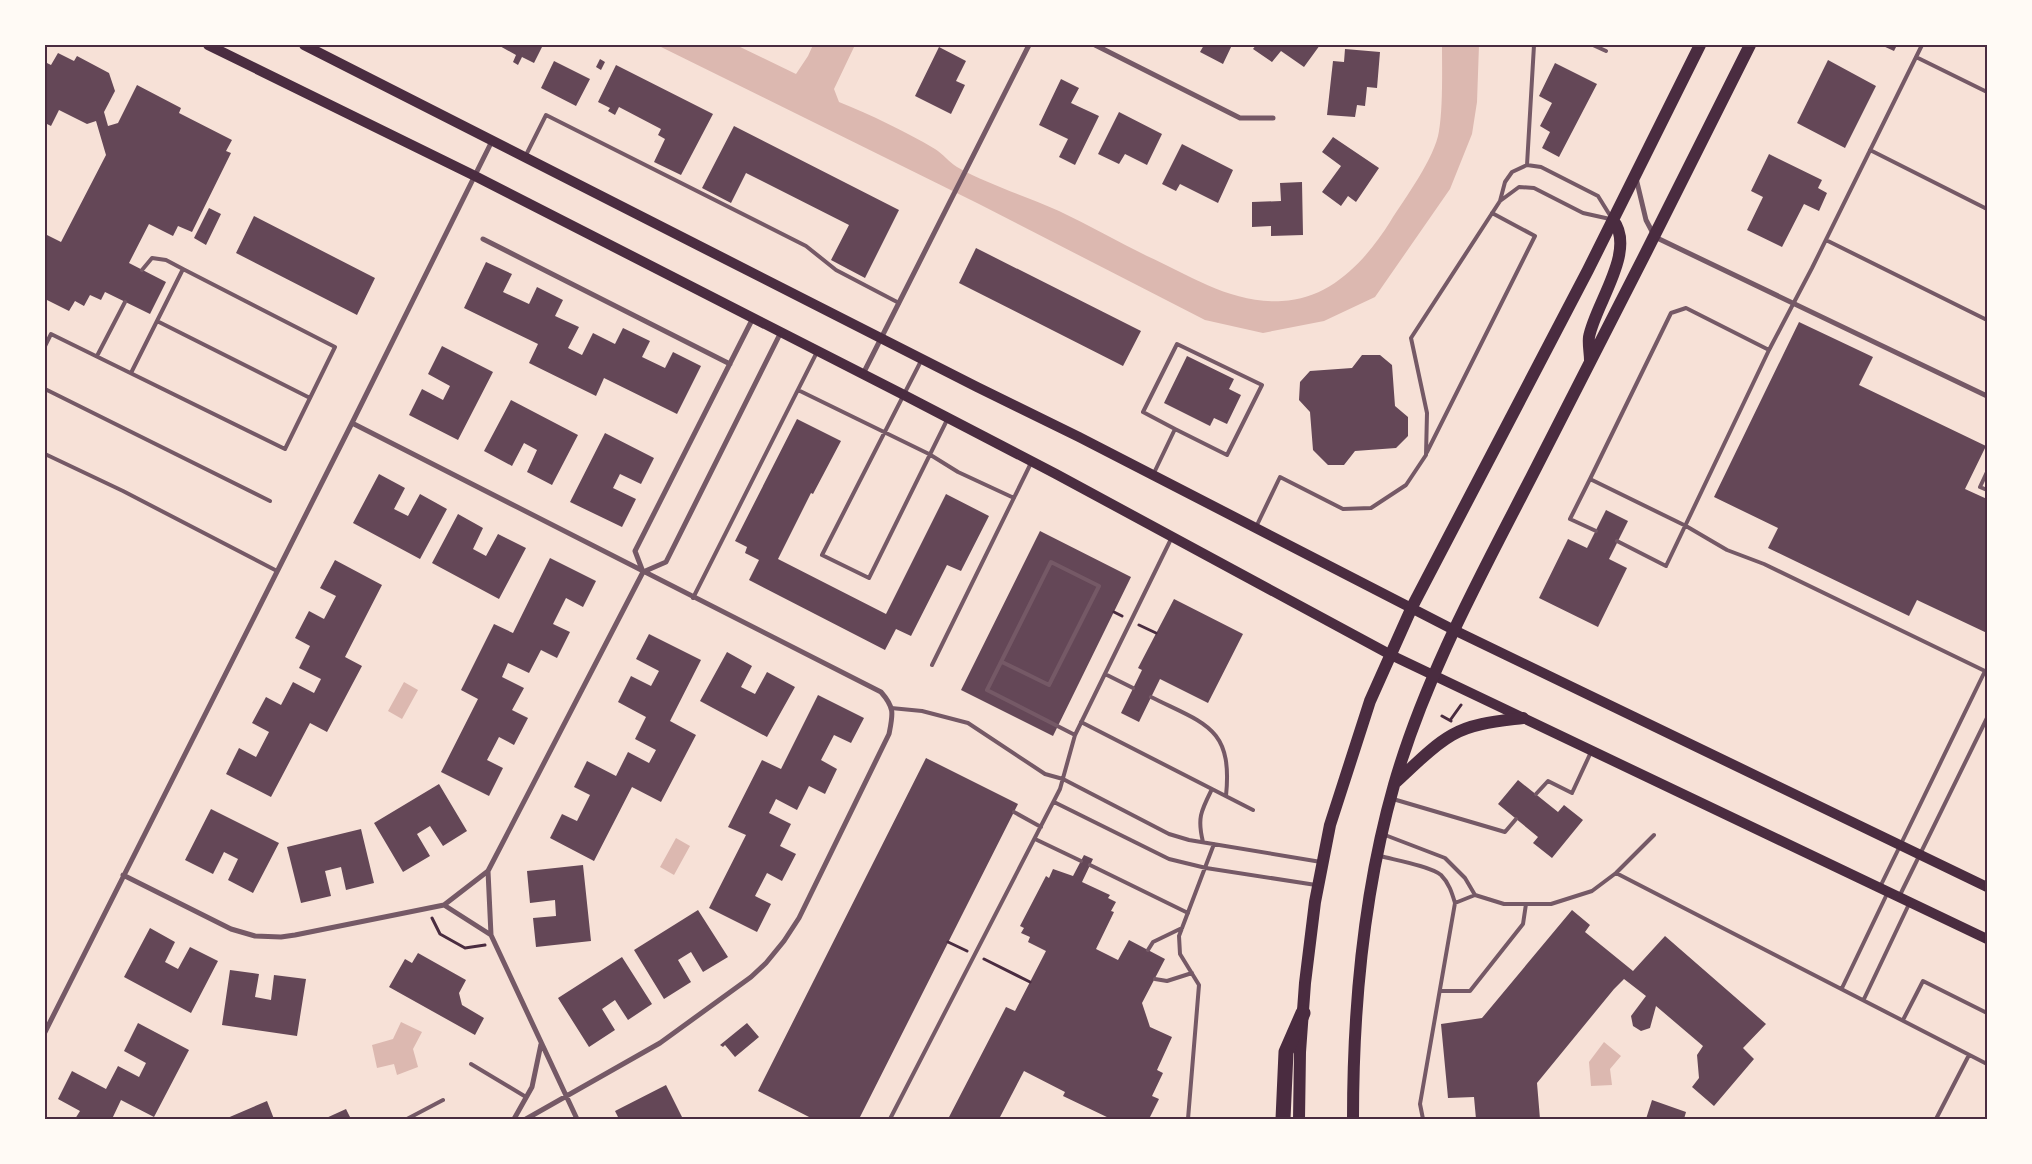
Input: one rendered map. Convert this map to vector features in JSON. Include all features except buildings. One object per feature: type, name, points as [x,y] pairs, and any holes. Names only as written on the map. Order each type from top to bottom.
[{"type":"highway","points":[[1283,1119],[1286,1052],[1303,1013]]},
{"type":"main road","points":[[208,45],[474,176],[1032,461],[1391,655],[1987,939]]},
{"type":"main road","points":[[304,45],[922,359],[1153,474],[1454,630],[1987,887]]},
{"type":"main road","points":[[1300,1119],[1300,1052],[1305,983],[1318,886],[1330,825],[1370,701],[1412,607],[1613,220],[1700,45]]},
{"type":"main road","points":[[1353,1119],[1353,1054],[1364,918],[1376,855],[1390,798],[1417,716],[1454,630],[1655,237],[1750,45]]},
{"type":"main road","points":[[1590,363],[1589,338],[1600,302],[1617,270],[1620,248],[1617,224],[1613,220]]},
{"type":"main road","points":[[1394,784],[1435,747],[1454,734],[1475,727],[1523,718]]},
{"type":"street","points":[[863,374],[1029,45]]},
{"type":"street","points":[[1095,45],[1240,118],[1272,118]]},
{"type":"street","points":[[45,1032],[492,141]]},
{"type":"street","points":[[1635,176],[1646,220],[1655,237],[1987,396]]},
{"type":"street","points":[[482,239],[730,364]]},
{"type":"street","points":[[643,572],[635,551],[753,318]]},
{"type":"street","points":[[123,875],[230,929],[255,936],[281,937],[444,905],[488,871],[643,572],[666,562],[780,332]]},
{"type":"street","points":[[352,423],[880,692],[889,702],[892,711],[889,734],[799,918],[772,956],[751,976],[660,1043],[526,1119]]},
{"type":"street","points":[[488,871],[491,935],[577,1119]]},
{"type":"street","points":[[444,905],[491,935]]},
{"type":"street","points":[[514,1119],[532,1086],[541,1043]]},
{"type":"lane","points":[[1527,165],[1534,45]]},
{"type":"lane","points":[[1594,45],[1606,51]]},
{"type":"lane","points":[[1618,541],[1666,566],[1770,350],[1922,45]]},
{"type":"lane","points":[[1916,57],[1987,92]]},
{"type":"lane","points":[[525,158],[546,115],[806,246],[836,270],[899,304]]},
{"type":"lane","points":[[1870,150],[1987,209]]},
{"type":"lane","points":[[1500,201],[1505,182],[1512,172],[1527,165],[1540,167],[1598,196],[1613,220]]},
{"type":"lane","points":[[1426,454],[1427,413],[1411,338],[1500,201],[1518,186],[1534,188],[1583,213],[1613,220]]},
{"type":"lane","points":[[1256,527],[1280,477],[1343,509],[1371,508],[1406,484],[1426,454],[1535,236],[1492,213]]},
{"type":"lane","points":[[1826,240],[1987,320]]},
{"type":"lane","points":[[45,346],[51,334],[284,449],[335,347],[166,260],[152,258],[142,270]]},
{"type":"lane","points":[[131,373],[183,269]]},
{"type":"lane","points":[[97,356],[125,302]]},
{"type":"lane","points":[[1596,531],[1570,519],[1671,313],[1686,308],[1770,350]]},
{"type":"lane","points":[[157,321],[310,398]]},
{"type":"lane","points":[[1176,344],[1262,385],[1227,455],[1176,429],[1143,412],[1176,344]]},
{"type":"lane","points":[[693,598],[817,351]]},
{"type":"lane","points":[[922,359],[822,555],[869,578],[948,418]]},
{"type":"lane","points":[[45,390],[270,501]]},
{"type":"lane","points":[[798,390],[930,454],[958,472],[1014,498]]},
{"type":"lane","points":[[1153,474],[1176,429]]},
{"type":"lane","points":[[45,454],[277,571]]},
{"type":"lane","points":[[932,665],[1032,461]]},
{"type":"lane","points":[[1987,472],[1980,487],[1987,490]]},
{"type":"lane","points":[[1590,479],[1686,526],[1727,550],[1764,564],[1986,672],[1901,846],[1842,988]]},
{"type":"lane","points":[[890,1119],[1054,802],[1063,779],[1075,735],[1173,537]]},
{"type":"lane","points":[[1002,662],[1050,685],[1099,586],[1051,562],[987,690],[1075,735]]},
{"type":"lane","points":[[1105,674],[1133,688]]},
{"type":"lane","points":[[1151,697],[1200,721],[1218,736],[1226,755],[1228,773],[1226,796]]},
{"type":"lane","points":[[892,711],[922,711],[968,723],[1044,774],[1063,779],[1169,834],[1203,842],[1323,862]]},
{"type":"lane","points":[[1899,897],[1987,718]]},
{"type":"lane","points":[[1081,722],[1253,810]]},
{"type":"lane","points":[[1536,794],[1548,781],[1572,793],[1592,751]]},
{"type":"lane","points":[[1203,842],[1199,826],[1202,810],[1212,789]]},
{"type":"lane","points":[[1390,798],[1505,832],[1516,819]]},
{"type":"lane","points":[[1054,802],[1169,859],[1206,868],[1318,886]]},
{"type":"lane","points":[[1014,812],[1041,827]]},
{"type":"lane","points":[[1381,834],[1445,858],[1465,878],[1475,895]]},
{"type":"lane","points":[[1455,903],[1475,895],[1504,904],[1550,904],[1592,890],[1616,873],[1654,835]]},
{"type":"lane","points":[[1035,839],[1081,861]]},
{"type":"lane","points":[[1188,1119],[1199,984],[1180,954],[1179,936],[1214,844]]},
{"type":"lane","points":[[1376,855],[1420,866],[1440,874],[1451,889],[1455,903],[1420,1104],[1423,1119]]},
{"type":"lane","points":[[1090,865],[1188,913]]},
{"type":"lane","points":[[1616,873],[1987,1064]]},
{"type":"lane","points":[[1864,999],[1910,902]]},
{"type":"lane","points":[[1440,991],[1470,990],[1523,924],[1526,904]]},
{"type":"lane","points":[[1148,950],[1153,942],[1182,928]]},
{"type":"lane","points":[[1155,979],[1167,981],[1192,973]]},
{"type":"lane","points":[[1903,1020],[1923,981],[1987,1013]]},
{"type":"lane","points":[[1936,1119],[1969,1055]]},
{"type":"lane","points":[[471,1064],[526,1096]]},
{"type":"lane","points":[[407,1119],[443,1100]]},
{"type":"path","points":[[1450,720],[1461,705]]},
{"type":"path","points":[[427,908],[440,934],[465,948],[495,943]]},
{"type":"path","points":[[948,942],[973,954]]},
{"type":"path","points":[[981,958],[1030,982]]},
{"type":"shaded area","points":[[657,45],[736,45],[796,74],[813,45],[855,45],[834,89],[839,102],[912,136],[935,149],[954,165],[969,173],[1059,211],[1196,280],[1246,298],[1282,301],[1300,299],[1331,285],[1345,275],[1370,250],[1419,178],[1436,142],[1441,111],[1442,45],[1479,45],[1477,102],[1472,134],[1450,189],[1375,297],[1324,321],[1263,333],[1205,320],[979,204]]},
{"type":"shaded area","points":[[404,682],[418,690],[402,719],[388,711]]},
{"type":"shaded area","points":[[676,838],[690,846],[674,875],[660,867]]},
{"type":"shaded area","points":[[401,1022],[422,1032],[413,1049],[418,1067],[397,1075],[394,1064],[377,1068],[372,1045],[393,1039]]},
{"type":"shaded area","points":[[1604,1042],[1621,1056],[1610,1069],[1612,1085],[1591,1086],[1589,1062]]}]
